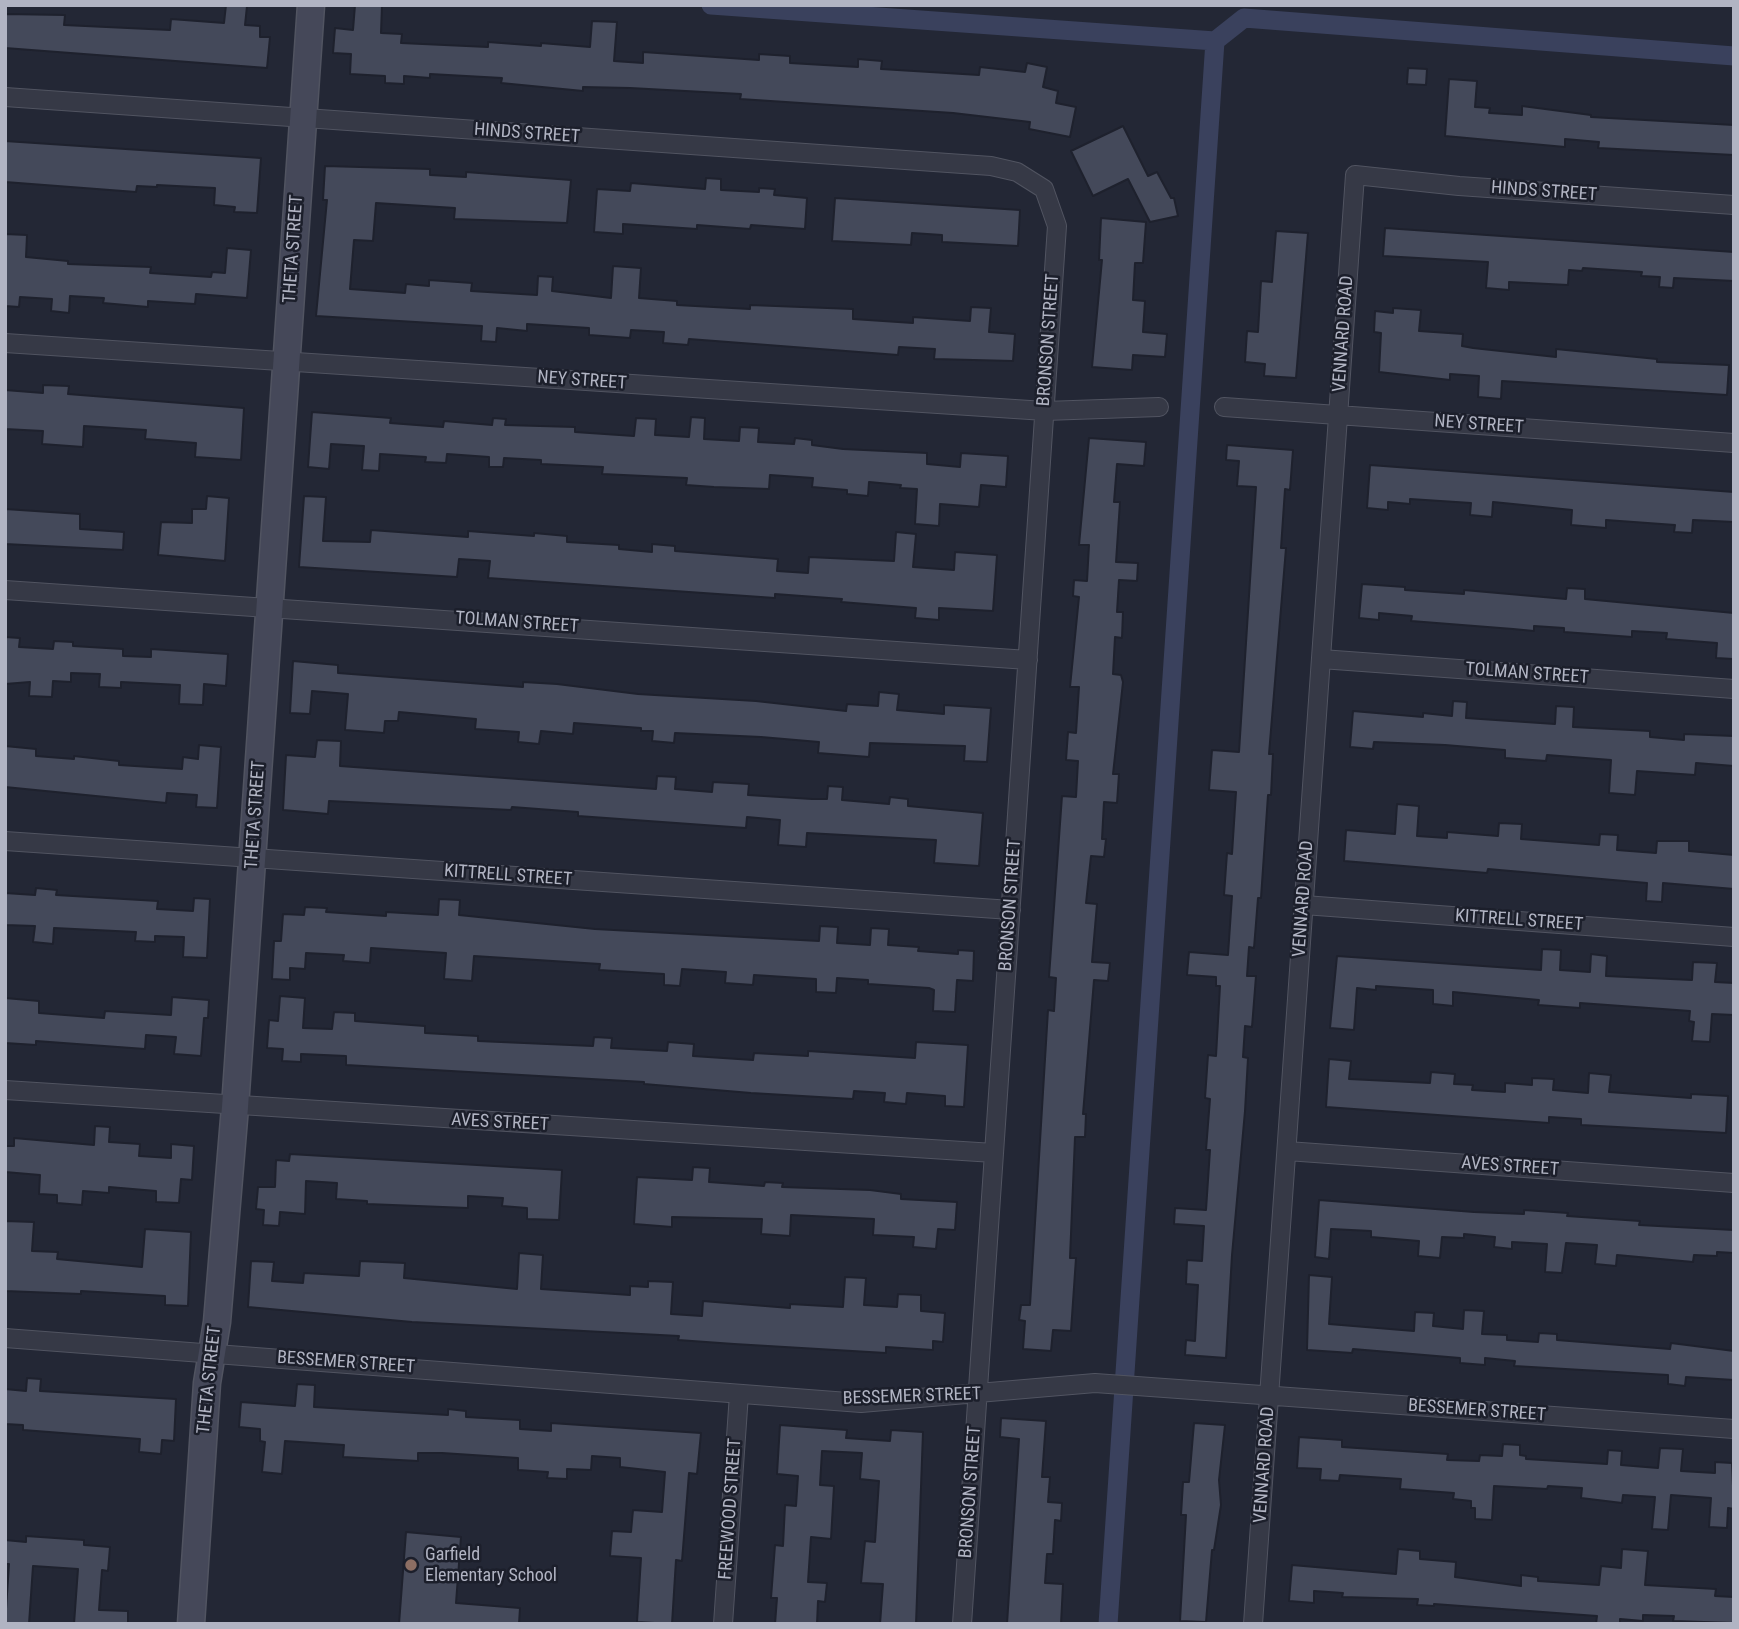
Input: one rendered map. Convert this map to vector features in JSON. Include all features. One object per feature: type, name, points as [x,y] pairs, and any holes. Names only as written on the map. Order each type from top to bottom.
[{"type":"street","name":"THETA STREET","points":[[191,1624],[207,1384],[213,1352],[235,1107],[311,5]]},
{"type":"street","name":"HINDS STREET","points":[[5,97],[991,166],[1017,172],[1044,189]]},
{"type":"street","name":"HINDS STREET","points":[[1355,175],[1459,187],[1734,205]]},
{"type":"street","name":"VENNARD ROAD","points":[[1254,1624],[1355,175]]},
{"type":"street","name":"BRONSON STREET","points":[[962,1624],[1057,226],[1044,189]]},
{"type":"street","name":"NEY STREET","points":[[5,344],[1045,411],[1159,407]]},
{"type":"street","name":"NEY STREET","points":[[1224,407],[1734,443]]},
{"type":"street","name":"TOLMAN STREET","points":[[5,590],[271,606],[1028,660]]},
{"type":"street","name":"TOLMAN STREET","points":[[1321,659],[1734,689]]},
{"type":"street","name":"KITTRELL STREET","points":[[5,841],[1011,910]]},
{"type":"street","name":"KITTRELL STREET","points":[[1304,905],[1734,937]]},
{"type":"street","name":"AVES STREET","points":[[5,1090],[235,1107],[994,1153]]},
{"type":"street","name":"AVES STREET","points":[[1287,1151],[1734,1183]]},
{"type":"street","name":"BESSEMER STREET","points":[[5,1338],[861,1403],[1095,1383],[1734,1429]]},
{"type":"street","name":"FREEWOOD STREET","points":[[723,1624],[739,1394]]},
{"type":"building","points":[[226,5],[247,6],[245,25],[260,26],[260,37],[270,37],[267,68],[5,48],[5,14],[65,15],[64,25],[170,30],[171,19],[224,23]]},
{"type":"building","points":[[355,5],[382,5],[381,33],[402,34],[401,43],[488,47],[488,42],[541,46],[541,43],[590,47],[592,21],[617,22],[614,61],[643,63],[643,52],[759,60],[759,54],[790,56],[790,63],[858,67],[858,59],[882,61],[881,69],[979,75],[980,67],[1025,72],[1027,63],[1047,67],[1043,87],[1058,91],[1056,103],[1076,107],[1070,137],[1029,129],[1030,122],[953,113],[740,99],[741,94],[583,87],[583,91],[501,83],[502,78],[430,74],[430,78],[404,76],[404,84],[385,83],[385,76],[350,74],[351,54],[333,53],[335,28],[353,30]]},
{"type":"building","points":[[1408,68],[1427,69],[1426,85],[1407,84]]},
{"type":"building","points":[[1449,79],[1477,81],[1475,107],[1490,108],[1489,113],[1522,115],[1522,106],[1591,117],[1734,125],[1734,155],[1598,148],[1599,142],[1565,139],[1565,147],[1445,136]]},
{"type":"building","points":[[1123,126],[1148,176],[1157,172],[1171,198],[1174,198],[1178,216],[1150,222],[1128,179],[1093,196],[1071,151]]},
{"type":"building","points":[[5,141],[261,158],[257,213],[234,212],[235,207],[214,205],[215,188],[137,186],[136,192],[5,182]]},
{"type":"building","points":[[325,166],[430,169],[430,175],[466,177],[466,172],[571,180],[567,223],[454,219],[455,208],[376,203],[373,241],[354,240],[350,289],[405,293],[406,284],[429,286],[429,280],[472,283],[471,291],[537,295],[538,276],[553,277],[552,291],[611,298],[613,266],[641,268],[639,298],[677,301],[677,305],[750,309],[750,305],[853,309],[853,319],[913,323],[913,317],[970,321],[971,307],[991,308],[989,332],[1015,334],[1013,361],[934,359],[935,349],[899,347],[898,355],[689,339],[688,345],[663,343],[664,332],[631,330],[630,338],[589,335],[589,328],[527,324],[527,331],[497,328],[496,342],[481,341],[482,326],[316,316],[327,200],[323,200]]},
{"type":"building","points":[[706,178],[721,179],[721,190],[759,192],[759,188],[775,189],[774,195],[807,198],[805,229],[697,225],[697,229],[623,224],[623,234],[594,232],[597,189],[630,191],[631,183],[705,189]]},
{"type":"building","points":[[835,198],[1020,210],[1018,246],[942,242],[942,235],[912,233],[911,245],[832,241]]},
{"type":"building","points":[[1101,218],[1146,222],[1143,263],[1135,263],[1133,300],[1145,301],[1143,332],[1167,334],[1165,357],[1133,355],[1132,370],[1092,367],[1102,260],[1099,260]]},
{"type":"building","points":[[1385,228],[1734,252],[1734,281],[1674,278],[1673,288],[1659,287],[1660,277],[1641,276],[1642,272],[1583,268],[1582,271],[1569,270],[1568,285],[1509,282],[1509,290],[1486,288],[1488,262],[1383,256]]},
{"type":"building","points":[[1276,231],[1308,233],[1296,378],[1264,376],[1265,364],[1245,362],[1247,331],[1258,332],[1261,281],[1272,282]]},
{"type":"building","points":[[5,234],[27,235],[26,257],[68,261],[68,264],[151,267],[150,273],[211,277],[212,272],[225,273],[227,248],[251,250],[247,298],[196,294],[195,304],[148,301],[148,307],[103,303],[104,298],[70,296],[69,313],[51,311],[52,299],[20,297],[19,307],[5,306]]},
{"type":"building","points":[[1393,308],[1421,310],[1419,331],[1463,334],[1462,346],[1473,348],[1556,357],[1556,349],[1657,359],[1657,362],[1729,365],[1727,395],[1502,381],[1501,399],[1478,397],[1479,376],[1450,374],[1450,380],[1379,372],[1381,333],[1374,332],[1375,311],[1393,313]]},
{"type":"building","points":[[43,385],[69,386],[68,394],[244,408],[241,460],[195,457],[196,443],[145,439],[146,430],[84,426],[83,447],[42,444],[43,431],[5,429],[5,390],[43,393]]},
{"type":"building","points":[[312,412],[391,418],[390,423],[443,427],[444,421],[492,425],[493,418],[506,419],[505,425],[575,427],[575,432],[634,436],[636,418],[656,419],[655,435],[689,437],[691,417],[705,418],[704,439],[739,441],[740,427],[759,428],[758,442],[794,444],[795,438],[812,440],[812,445],[843,449],[927,453],[927,464],[960,467],[961,453],[1008,456],[1006,487],[981,485],[979,507],[940,504],[939,526],[915,524],[917,489],[869,482],[868,496],[847,494],[847,490],[812,487],[813,478],[770,475],[769,489],[714,487],[686,485],[687,478],[602,474],[603,467],[541,464],[541,460],[504,458],[503,467],[489,467],[489,457],[447,454],[446,463],[425,462],[426,457],[380,454],[379,471],[362,470],[364,446],[331,444],[329,469],[308,467]]},
{"type":"building","points":[[1089,438],[1146,442],[1144,466],[1117,464],[1114,502],[1120,502],[1116,562],[1138,563],[1137,581],[1119,580],[1117,612],[1123,612],[1122,638],[1115,637],[1113,674],[1121,675],[1123,682],[1113,774],[1119,774],[1117,803],[1104,802],[1104,857],[1091,856],[1086,903],[1097,904],[1092,962],[1110,963],[1108,981],[1094,980],[1083,1114],[1086,1114],[1085,1137],[1075,1137],[1070,1258],[1076,1258],[1071,1331],[1053,1330],[1051,1351],[1023,1349],[1025,1321],[1019,1320],[1021,1305],[1030,1305],[1048,1010],[1054,1011],[1056,978],[1049,977],[1062,796],[1076,797],[1078,761],[1066,760],[1068,732],[1076,733],[1079,687],[1070,687],[1079,597],[1073,596],[1074,580],[1087,581],[1089,545],[1079,545]]},
{"type":"building","points":[[1227,445],[1293,450],[1290,490],[1285,489],[1281,548],[1286,548],[1269,754],[1273,754],[1271,795],[1268,795],[1261,898],[1258,898],[1254,948],[1249,947],[1247,976],[1256,976],[1252,1027],[1245,1026],[1243,1057],[1248,1058],[1245,1111],[1226,1358],[1185,1355],[1186,1340],[1195,1341],[1198,1285],[1186,1284],[1187,1260],[1202,1261],[1204,1226],[1174,1224],[1175,1208],[1206,1210],[1210,1150],[1206,1150],[1210,1099],[1205,1098],[1208,1055],[1216,1056],[1220,986],[1216,986],[1216,977],[1187,975],[1189,952],[1228,955],[1232,896],[1224,895],[1227,853],[1232,854],[1236,792],[1209,790],[1212,750],[1239,752],[1256,487],[1237,486],[1239,461],[1226,460]]},
{"type":"building","points":[[1370,465],[1734,492],[1734,522],[1693,520],[1692,533],[1674,532],[1675,525],[1606,520],[1606,528],[1571,525],[1572,510],[1493,502],[1492,517],[1470,515],[1471,503],[1410,499],[1410,504],[1388,502],[1388,510],[1367,508]]},
{"type":"building","points":[[207,496],[229,498],[225,561],[158,555],[161,522],[192,523],[192,509],[206,509]]},
{"type":"building","points":[[304,496],[326,497],[323,541],[370,542],[371,530],[468,537],[468,531],[534,536],[534,533],[567,536],[567,542],[619,545],[619,549],[652,552],[652,544],[675,546],[675,551],[778,559],[777,571],[808,573],[809,557],[894,561],[896,532],[916,534],[913,567],[954,570],[955,552],[997,555],[993,611],[939,608],[939,620],[915,618],[916,608],[841,602],[842,599],[775,594],[775,598],[488,578],[490,561],[459,559],[457,577],[299,567]]},
{"type":"building","points":[[5,509],[80,514],[80,529],[124,532],[123,550],[5,544]]},
{"type":"building","points":[[1362,584],[1405,587],[1405,590],[1464,594],[1464,590],[1566,599],[1567,588],[1585,589],[1585,599],[1734,613],[1733,659],[1716,658],[1717,643],[1666,639],[1667,633],[1632,631],[1632,637],[1564,632],[1564,628],[1534,626],[1534,631],[1411,621],[1412,616],[1379,613],[1379,620],[1359,618]]},
{"type":"building","points":[[5,637],[20,638],[19,647],[53,649],[54,641],[73,642],[73,646],[123,649],[123,656],[151,657],[151,649],[228,654],[226,686],[204,684],[203,705],[179,704],[180,685],[121,682],[121,688],[99,687],[100,674],[71,673],[71,682],[53,681],[52,697],[29,696],[30,682],[5,684]]},
{"type":"building","points":[[293,661],[338,665],[338,673],[523,687],[523,682],[557,684],[638,694],[756,701],[846,711],[847,704],[878,706],[879,692],[899,694],[897,710],[944,714],[944,705],[991,708],[987,762],[964,761],[965,746],[870,743],[869,757],[818,753],[819,742],[675,733],[674,743],[652,741],[653,731],[641,731],[641,728],[574,723],[573,734],[541,731],[539,744],[518,742],[519,732],[475,729],[476,719],[399,712],[398,721],[385,721],[384,733],[345,730],[348,694],[312,691],[310,714],[290,713]]},
{"type":"building","points":[[1453,701],[1467,702],[1466,718],[1555,724],[1556,706],[1574,707],[1573,727],[1650,731],[1650,737],[1684,740],[1684,734],[1734,736],[1734,766],[1696,763],[1695,775],[1637,771],[1635,795],[1609,793],[1611,760],[1547,755],[1546,761],[1505,758],[1505,750],[1445,745],[1374,742],[1373,749],[1350,747],[1353,711],[1423,717],[1423,713],[1452,716]]},
{"type":"building","points":[[317,740],[341,741],[340,766],[656,789],[657,776],[676,777],[675,789],[712,792],[713,782],[749,784],[748,795],[812,799],[827,799],[828,786],[843,787],[842,800],[889,804],[890,797],[908,799],[908,806],[983,813],[979,866],[934,863],[936,840],[807,833],[806,847],[778,845],[780,820],[747,817],[746,828],[578,816],[578,812],[512,807],[511,810],[329,801],[328,814],[283,810],[286,755],[315,757]]},
{"type":"building","points":[[199,745],[221,747],[217,808],[196,807],[197,795],[167,793],[166,803],[5,787],[5,746],[36,749],[36,756],[74,759],[74,756],[119,761],[119,765],[182,769],[183,757],[198,759]]},
{"type":"building","points":[[1397,804],[1419,806],[1417,836],[1447,838],[1447,832],[1498,836],[1499,823],[1522,824],[1521,839],[1599,845],[1600,834],[1618,835],[1617,850],[1656,853],[1657,841],[1689,841],[1689,851],[1734,855],[1734,889],[1663,883],[1662,902],[1646,901],[1647,883],[1488,869],[1487,873],[1344,861],[1346,830],[1395,834]]},
{"type":"building","points":[[36,888],[57,890],[56,895],[158,901],[157,909],[193,911],[194,898],[210,899],[207,958],[183,957],[184,937],[155,936],[155,942],[135,941],[136,932],[54,928],[53,944],[33,942],[35,926],[5,925],[5,893],[35,895]]},
{"type":"building","points":[[439,899],[460,900],[459,915],[595,929],[819,941],[820,926],[838,927],[837,943],[870,945],[871,928],[889,929],[888,945],[919,947],[918,951],[958,954],[958,950],[974,951],[973,981],[957,980],[955,1012],[933,1011],[934,990],[868,984],[868,980],[837,978],[836,993],[816,992],[816,979],[754,975],[753,985],[725,983],[726,972],[682,969],[680,986],[664,985],[664,974],[599,970],[600,964],[474,956],[472,981],[444,979],[446,953],[371,948],[370,963],[343,961],[344,955],[306,953],[305,969],[290,968],[290,980],[272,979],[274,941],[281,941],[283,914],[304,915],[305,907],[327,908],[326,912],[386,916],[386,912],[438,915]]},
{"type":"building","points":[[1542,949],[1561,950],[1560,970],[1590,972],[1591,954],[1607,956],[1606,976],[1692,980],[1693,962],[1717,963],[1715,982],[1734,983],[1734,1015],[1712,1014],[1710,1042],[1692,1041],[1694,1022],[1689,1021],[1690,1011],[1580,1003],[1580,1008],[1538,1005],[1539,1000],[1453,992],[1453,1006],[1433,1004],[1433,990],[1376,986],[1376,990],[1357,988],[1354,1030],[1330,1028],[1337,956],[1541,970]]},
{"type":"building","points":[[280,996],[305,998],[303,1028],[332,1029],[334,1012],[355,1013],[355,1021],[425,1026],[425,1033],[478,1036],[478,1041],[593,1046],[594,1037],[612,1038],[611,1048],[667,1051],[668,1042],[694,1044],[693,1056],[753,1060],[754,1053],[808,1056],[808,1051],[915,1058],[916,1042],[968,1045],[964,1107],[945,1106],[945,1096],[907,1093],[906,1104],[884,1102],[885,1093],[854,1091],[853,1099],[751,1093],[644,1082],[346,1065],[346,1056],[301,1054],[301,1062],[282,1061],[283,1049],[267,1048],[269,1020],[278,1021]]},
{"type":"building","points":[[172,997],[209,1000],[208,1018],[204,1018],[201,1056],[174,1054],[176,1037],[146,1035],[145,1049],[36,1041],[36,1045],[5,1043],[5,998],[39,1001],[39,1013],[104,1018],[105,1011],[171,1015]]},
{"type":"building","points":[[1329,1059],[1351,1061],[1349,1079],[1430,1083],[1431,1072],[1455,1074],[1454,1084],[1473,1085],[1472,1090],[1505,1092],[1505,1083],[1532,1085],[1532,1078],[1554,1079],[1553,1090],[1588,1093],[1589,1073],[1611,1075],[1609,1092],[1691,1098],[1691,1094],[1728,1096],[1726,1133],[1581,1125],[1581,1119],[1549,1117],[1549,1123],[1326,1107]]},
{"type":"building","points":[[95,1126],[110,1127],[109,1142],[140,1144],[139,1156],[171,1158],[171,1144],[194,1146],[192,1180],[181,1179],[179,1203],[156,1202],[156,1191],[109,1187],[109,1193],[83,1191],[82,1205],[57,1203],[57,1195],[39,1194],[40,1175],[5,1172],[5,1146],[14,1146],[14,1138],[94,1145]]},
{"type":"building","points":[[290,1154],[562,1170],[559,1220],[527,1219],[527,1208],[502,1206],[503,1198],[468,1196],[468,1208],[367,1204],[367,1201],[336,1199],[337,1183],[306,1181],[305,1214],[280,1212],[279,1226],[263,1225],[264,1210],[256,1209],[258,1187],[275,1187],[276,1160],[289,1161]]},
{"type":"building","points":[[693,1167],[710,1168],[709,1182],[764,1186],[765,1182],[783,1183],[782,1187],[870,1190],[901,1194],[901,1199],[957,1202],[955,1230],[938,1229],[936,1249],[913,1247],[914,1237],[873,1235],[874,1219],[791,1215],[790,1236],[761,1234],[762,1219],[672,1217],[672,1227],[634,1224],[637,1177],[692,1180]]},
{"type":"building","points":[[1319,1200],[1474,1212],[1524,1214],[1524,1210],[1568,1213],[1567,1216],[1640,1221],[1639,1225],[1734,1230],[1734,1253],[1717,1252],[1717,1256],[1694,1255],[1693,1262],[1617,1255],[1616,1266],[1595,1264],[1597,1245],[1566,1243],[1562,1273],[1545,1272],[1547,1244],[1512,1242],[1512,1249],[1494,1247],[1495,1237],[1464,1234],[1464,1238],[1442,1237],[1440,1258],[1418,1256],[1419,1241],[1371,1237],[1371,1231],[1331,1229],[1329,1259],[1315,1257]]},
{"type":"building","points":[[5,1221],[34,1222],[32,1251],[58,1252],[57,1259],[142,1267],[145,1229],[191,1232],[188,1306],[165,1305],[165,1296],[81,1291],[81,1294],[5,1291]]},
{"type":"building","points":[[519,1253],[543,1255],[541,1289],[630,1295],[630,1286],[648,1287],[648,1281],[673,1282],[671,1314],[702,1316],[703,1301],[790,1308],[790,1304],[843,1307],[845,1277],[866,1278],[864,1305],[897,1307],[898,1294],[921,1295],[921,1311],[945,1313],[943,1342],[933,1341],[933,1350],[886,1347],[886,1353],[678,1340],[679,1336],[412,1322],[248,1307],[251,1261],[274,1262],[272,1281],[303,1283],[304,1273],[359,1276],[360,1261],[405,1263],[404,1278],[517,1289]]},
{"type":"building","points":[[1309,1275],[1332,1277],[1329,1324],[1414,1331],[1415,1312],[1434,1313],[1433,1326],[1463,1329],[1464,1310],[1484,1311],[1482,1334],[1507,1335],[1507,1340],[1538,1342],[1539,1333],[1557,1334],[1557,1340],[1670,1349],[1671,1343],[1734,1351],[1734,1380],[1686,1377],[1685,1386],[1668,1384],[1668,1375],[1514,1366],[1515,1361],[1485,1358],[1485,1365],[1460,1363],[1460,1358],[1353,1349],[1352,1353],[1307,1350]]},
{"type":"building","points":[[27,1378],[41,1379],[40,1391],[176,1399],[174,1441],[162,1440],[161,1454],[139,1452],[140,1439],[23,1430],[23,1425],[5,1424],[5,1389],[26,1391]]},
{"type":"building","points":[[297,1384],[315,1385],[314,1407],[448,1415],[448,1409],[466,1411],[466,1417],[520,1420],[520,1429],[551,1431],[551,1423],[701,1433],[697,1474],[689,1473],[682,1561],[676,1560],[672,1624],[637,1622],[641,1558],[610,1556],[612,1531],[631,1532],[633,1510],[662,1512],[665,1472],[620,1467],[620,1458],[592,1456],[591,1470],[567,1469],[567,1479],[547,1478],[548,1472],[518,1470],[518,1458],[442,1453],[418,1453],[418,1461],[343,1457],[344,1445],[285,1441],[282,1474],[262,1472],[265,1442],[260,1441],[260,1429],[239,1427],[241,1402],[295,1406]]},
{"type":"building","points":[[1001,1418],[1046,1421],[1042,1477],[1050,1477],[1048,1502],[1062,1503],[1061,1521],[1055,1520],[1053,1554],[1047,1554],[1045,1583],[1063,1584],[1061,1624],[1007,1624],[1019,1439],[1000,1437]]},
{"type":"building","points":[[1194,1423],[1225,1425],[1219,1480],[1221,1505],[1212,1550],[1206,1622],[1180,1621],[1186,1515],[1181,1515],[1183,1482],[1189,1482]]},
{"type":"building","points":[[780,1425],[847,1430],[846,1438],[890,1441],[891,1430],[923,1432],[916,1624],[880,1624],[883,1584],[861,1583],[865,1541],[875,1542],[879,1481],[860,1479],[862,1453],[822,1451],[820,1485],[834,1486],[831,1539],[811,1537],[808,1582],[827,1583],[825,1602],[818,1601],[817,1624],[775,1624],[777,1598],[771,1598],[775,1545],[783,1546],[785,1505],[796,1506],[798,1476],[777,1474]]},
{"type":"building","points":[[1299,1437],[1342,1440],[1342,1447],[1448,1454],[1447,1460],[1479,1461],[1480,1455],[1502,1456],[1503,1444],[1520,1445],[1520,1455],[1526,1456],[1526,1459],[1607,1464],[1608,1450],[1622,1451],[1621,1465],[1658,1468],[1660,1448],[1683,1449],[1681,1471],[1715,1473],[1715,1462],[1732,1463],[1734,1509],[1728,1508],[1727,1528],[1709,1527],[1711,1498],[1671,1495],[1668,1530],[1652,1529],[1655,1497],[1623,1495],[1622,1503],[1581,1498],[1582,1488],[1494,1486],[1492,1520],[1475,1519],[1475,1508],[1471,1508],[1471,1501],[1453,1499],[1454,1493],[1400,1489],[1401,1479],[1340,1475],[1339,1481],[1320,1480],[1321,1469],[1297,1468]]},
{"type":"building","points":[[406,1532],[461,1537],[456,1603],[520,1608],[519,1624],[399,1624]]},
{"type":"building","points":[[26,1536],[84,1540],[84,1545],[110,1547],[108,1571],[102,1570],[99,1610],[128,1611],[128,1624],[74,1624],[78,1569],[33,1566],[29,1624],[5,1624],[9,1564],[5,1564],[5,1540],[26,1542]]},
{"type":"building","points":[[1398,1549],[1420,1551],[1420,1559],[1456,1562],[1455,1577],[1521,1586],[1521,1575],[1538,1577],[1538,1581],[1599,1585],[1601,1566],[1621,1568],[1622,1549],[1648,1551],[1645,1585],[1716,1589],[1715,1596],[1734,1597],[1734,1623],[1673,1621],[1674,1616],[1643,1615],[1643,1621],[1620,1619],[1620,1624],[1596,1624],[1597,1616],[1417,1605],[1418,1599],[1342,1597],[1343,1593],[1314,1591],[1314,1603],[1289,1601],[1292,1565],[1396,1574]]},
{"type":"waterway","points":[[711,5],[1215,41],[1244,18],[1734,56]]},
{"type":"waterway","points":[[1108,1624],[1215,41]]},
{"type":"place","name":"Garfield Elementary School","points":[[411,1565]]}]
